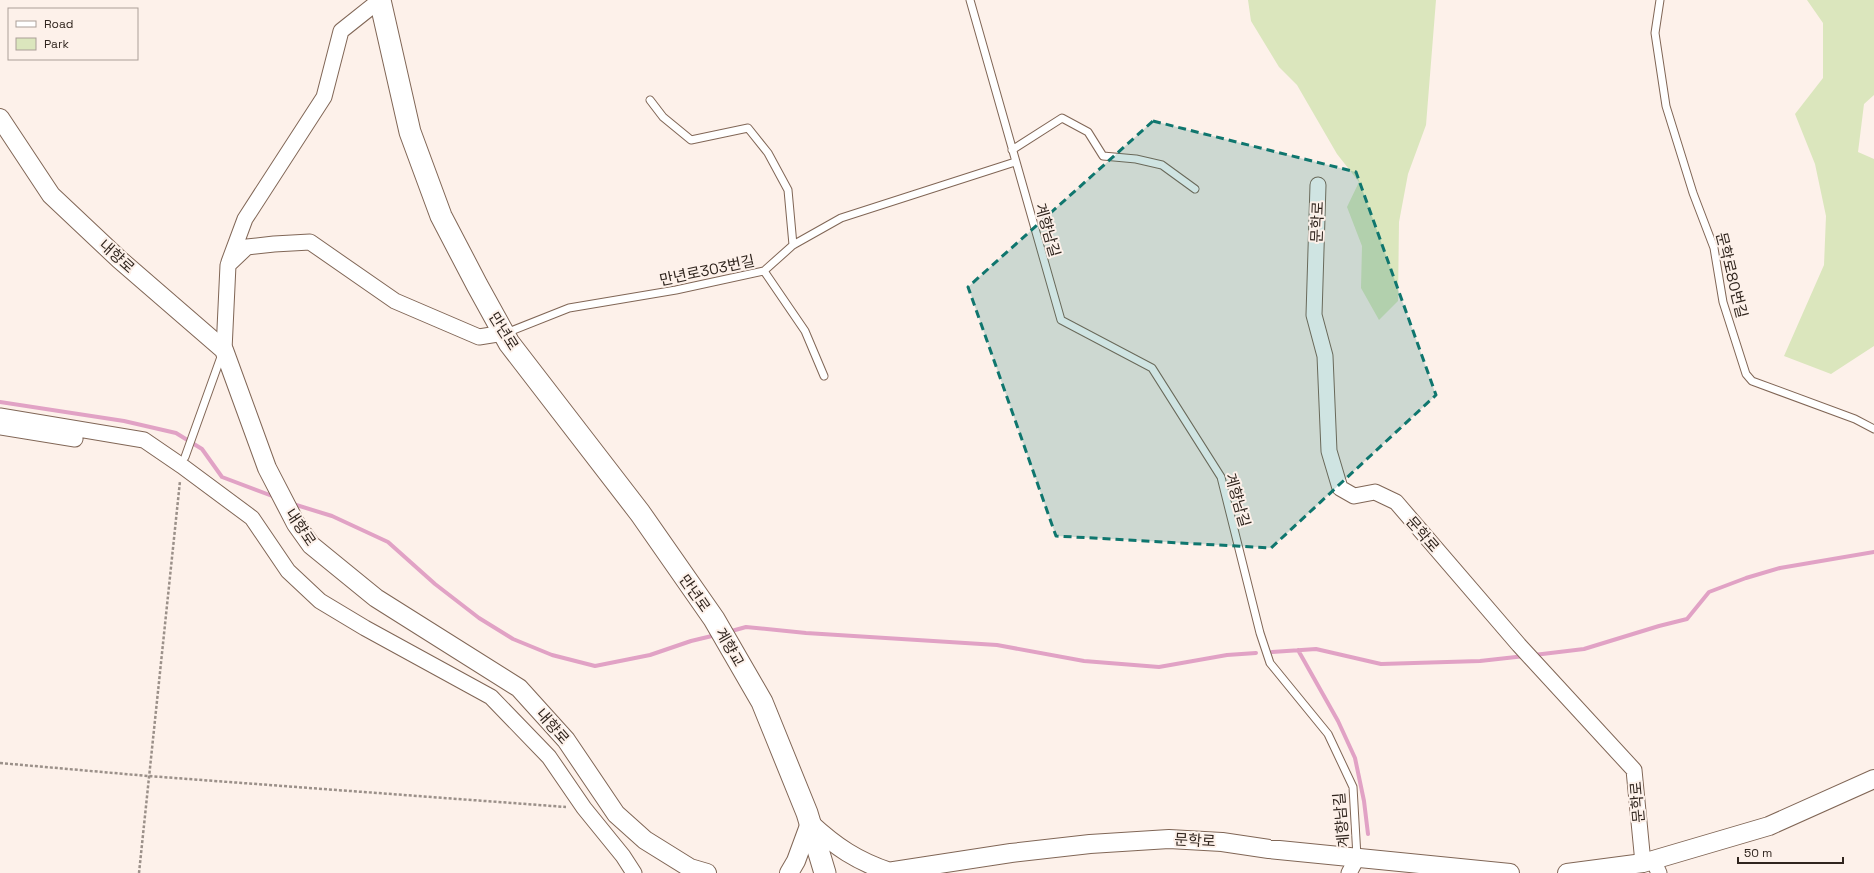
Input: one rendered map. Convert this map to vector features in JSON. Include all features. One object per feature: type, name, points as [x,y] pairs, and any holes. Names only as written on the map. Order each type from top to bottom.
[{"type":"main road","name":"만년로","points":[[380,0],[410,132],[441,216],[509,343],[640,513],[714,619]]},
{"type":"main road","name":"계향교","points":[[714,619],[762,702],[810,823]]},
{"type":"main road","points":[[810,823],[825,873]]},
{"type":"street","points":[[224,350],[228,265],[245,219],[324,97],[341,31],[380,0]]},
{"type":"street","name":"내향로","points":[[0,118],[51,196],[120,260],[224,350],[266,468],[296,524],[311,545],[376,598],[519,688],[566,740],[616,814],[645,840],[690,868],[707,873]]},
{"type":"street","name":"문학로","points":[[1318,185],[1314,315],[1325,356],[1329,451],[1340,488],[1354,496],[1375,492],[1396,502],[1519,645],[1634,770],[1652,865]]},
{"type":"street","points":[[228,265],[247,247],[310,242],[395,301],[479,337],[504,333]]},
{"type":"street","points":[[0,416],[144,440],[161,451],[183,462],[252,518],[288,571],[320,601],[365,628],[491,696],[549,757],[584,808],[623,856],[634,873]]},
{"type":"street","points":[[0,427],[161,451]]},
{"type":"street","points":[[1567,873],[1652,865],[1769,826],[1874,779]]},
{"type":"street","points":[[789,873],[796,861],[810,823],[843,851],[866,864],[887,873]]},
{"type":"street","name":"문학로","points":[[887,873],[1011,853],[1090,844],[1169,839],[1222,842],[1353,865],[1510,873]]},
{"type":"lane","name":"계향남길","points":[[970,0],[1061,320],[1152,368],[1221,477],[1260,633],[1270,663],[1328,734],[1352,788],[1353,865]]},
{"type":"lane","name":"문학로80번길","points":[[1660,0],[1655,33],[1666,106],[1693,193],[1714,248],[1723,302],[1746,374],[1752,381],[1855,419],[1874,429]]},
{"type":"lane","points":[[650,100],[663,118],[691,140],[748,128],[768,153],[788,190],[793,244]]},
{"type":"lane","points":[[1012,150],[1062,118],[1088,132],[1103,156],[1136,159],[1162,165],[1195,189]]},
{"type":"lane","name":"만년로303번길","points":[[504,333],[569,308],[676,290],[764,271],[793,244],[841,218],[1015,162]]},
{"type":"lane","points":[[764,271],[805,331],[824,376]]},
{"type":"lane","points":[[183,462],[224,350]]},
{"type":"path","points":[[139,873],[148,776],[183,462]]},
{"type":"path","points":[[0,763],[148,776],[584,808]]},
{"type":"highlighted area","points":[[1153,121],[1356,172],[1436,395],[1271,548],[1056,536],[968,287]]},
{"type":"green space","points":[[1248,0],[1436,0],[1426,125],[1408,174],[1399,222],[1398,301],[1379,320],[1361,288],[1362,246],[1347,207],[1359,182],[1337,154],[1297,85],[1279,67],[1251,21]]},
{"type":"green space","points":[[1807,0],[1874,0],[1874,95],[1864,104],[1858,152],[1874,159],[1874,346],[1831,374],[1784,356],[1824,265],[1826,216],[1815,164],[1795,114],[1823,78],[1823,23]]},
{"type":"waterway","points":[[0,402],[124,421],[176,433],[202,449],[222,477],[275,497]]},
{"type":"waterway","points":[[293,504],[332,516],[388,542],[435,584],[479,618],[513,639],[552,655],[595,666],[650,655],[691,641],[716,635]]},
{"type":"waterway","points":[[1534,655],[1584,649],[1687,619],[1709,592],[1746,578],[1780,568],[1874,552]]},
{"type":"waterway","points":[[728,632],[746,627],[806,633],[997,645],[1084,661],[1159,667],[1227,655],[1256,653]]},
{"type":"waterway","points":[[1272,652],[1316,649],[1381,664],[1480,661],[1525,656]]},
{"type":"waterway","points":[[1298,650],[1338,721],[1355,758],[1364,801],[1368,834]]}]
